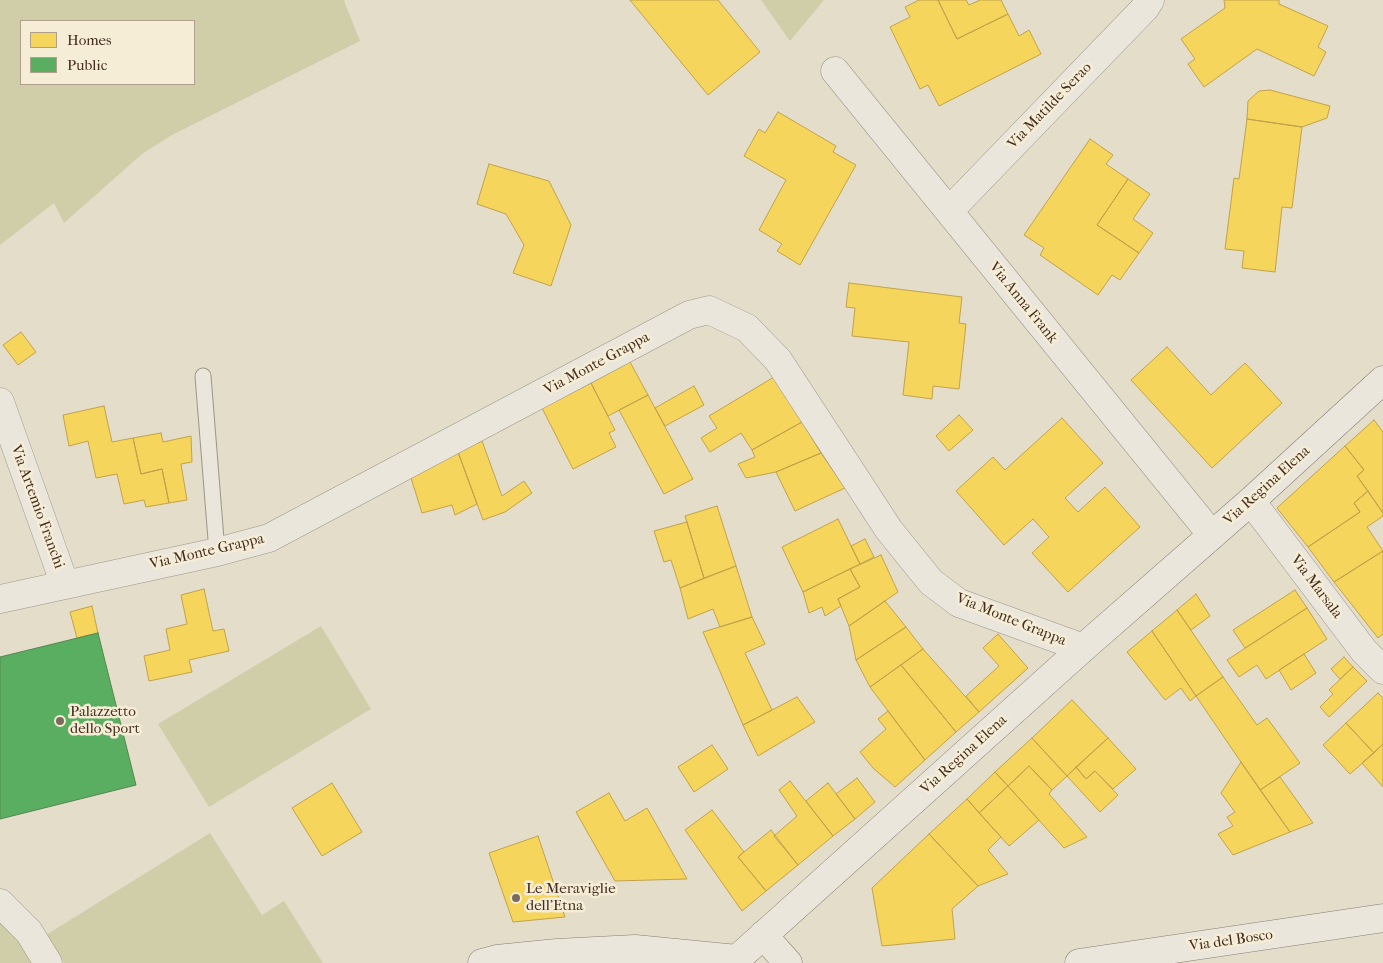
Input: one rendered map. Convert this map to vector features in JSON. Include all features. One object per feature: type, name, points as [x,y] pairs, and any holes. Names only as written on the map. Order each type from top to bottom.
[{"type":"street","name":"Via Matilde Serao","points":[[949,211],[1150,0]]},
{"type":"street","name":"Via Anna Frank","points":[[835,70],[1212,535]]},
{"type":"street","name":"Via Monte Grappa","points":[[0,599],[217,552],[269,538],[689,315],[709,310],[746,328],[778,360],[889,530],[931,582],[960,603],[1083,648]]},
{"type":"street","name":"Via Regina Elena","points":[[482,963],[497,959],[557,953],[635,950],[736,961],[1083,648],[1251,501],[1383,380]]},
{"type":"street","name":"Via Artemio Franchi","points":[[0,402],[65,584]]},
{"type":"street","name":"Via Marsala","points":[[1251,501],[1364,651],[1383,670]]},
{"type":"street","points":[[0,904],[29,932],[48,963]]},
{"type":"street","name":"Via del Bosco","points":[[1080,963],[1383,918]]},
{"type":"street","points":[[763,935],[788,963]]},
{"type":"lane","points":[[203,376],[217,552]]},
{"type":"shaded area","points":[[0,0],[345,0],[360,41],[172,135],[142,154],[64,223],[54,203],[0,245]]},
{"type":"shaded area","points":[[761,0],[824,0],[790,41]]},
{"type":"shaded area","points":[[321,626],[371,709],[209,807],[158,724]]},
{"type":"shaded area","points":[[210,833],[262,915],[284,901],[323,963],[64,963],[46,935]]},
{"type":"shaded area","points":[[0,918],[2,920],[35,963],[0,963]]},
{"type":"building: Homes","points":[[630,0],[718,0],[760,52],[708,95]]},
{"type":"building: Homes","points":[[919,0],[938,0],[957,39],[1008,14],[1019,36],[1029,30],[1041,54],[939,106],[928,85],[920,89],[890,27],[910,17],[905,7]]},
{"type":"building: Homes","points":[[938,0],[966,0],[969,5],[980,0],[1001,0],[1008,14],[957,39]]},
{"type":"building: Homes","points":[[1224,0],[1279,0],[1279,4],[1328,26],[1318,47],[1326,52],[1314,76],[1257,49],[1204,87],[1188,64],[1195,59],[1181,39],[1225,8]]},
{"type":"building: Homes","points":[[1270,90],[1330,106],[1327,118],[1302,127],[1247,119],[1248,101],[1259,91]]},
{"type":"building: Homes","points":[[778,112],[836,146],[833,152],[856,165],[800,265],[777,251],[782,244],[759,230],[786,180],[744,156],[759,129],[765,133]]},
{"type":"building: Homes","points":[[1247,119],[1302,127],[1292,208],[1282,207],[1275,272],[1242,268],[1244,251],[1225,249],[1234,178],[1239,179]]},
{"type":"building: Homes","points":[[1090,139],[1113,155],[1106,164],[1128,179],[1097,225],[1139,253],[1120,280],[1112,275],[1098,295],[1040,255],[1044,248],[1024,235]]},
{"type":"building: Homes","points":[[489,164],[549,181],[571,225],[551,286],[513,273],[524,245],[506,214],[477,204]]},
{"type":"building: Homes","points":[[1128,179],[1150,194],[1133,219],[1153,233],[1139,253],[1097,225]]},
{"type":"building: Homes","points":[[849,283],[962,297],[959,323],[966,324],[959,389],[933,386],[932,399],[903,395],[909,342],[852,336],[855,308],[846,307]]},
{"type":"building: Homes","points":[[21,332],[36,352],[18,365],[3,345]]},
{"type":"building: Homes","points":[[1167,347],[1211,395],[1245,363],[1282,403],[1212,468],[1131,380]]},
{"type":"building: Homes","points":[[630,362],[648,395],[608,416],[591,383]]},
{"type":"building: Homes","points":[[774,377],[802,422],[752,450],[741,433],[710,452],[701,438],[717,428],[709,416]]},
{"type":"building: Homes","points":[[591,383],[615,430],[609,433],[616,447],[573,469],[542,408]]},
{"type":"building: Homes","points":[[694,386],[704,405],[665,426],[655,408]]},
{"type":"building: Homes","points":[[648,395],[693,479],[664,494],[619,410]]},
{"type":"building: Homes","points":[[104,406],[112,442],[133,438],[141,474],[162,469],[169,503],[146,507],[144,500],[124,504],[117,474],[96,478],[88,441],[69,446],[63,415]]},
{"type":"building: Homes","points":[[959,415],[973,430],[949,451],[936,436]]},
{"type":"building: Homes","points":[[1062,418],[1103,463],[1065,498],[1078,512],[1105,487],[1140,527],[1068,592],[1032,553],[1049,537],[1033,519],[1004,545],[956,491],[993,457],[1005,470]]},
{"type":"building: Homes","points":[[1374,420],[1383,432],[1383,513],[1357,476],[1364,470],[1345,446]]},
{"type":"building: Homes","points":[[802,422],[821,453],[776,472],[746,478],[738,464],[755,457],[752,450]]},
{"type":"building: Homes","points":[[161,433],[163,442],[191,436],[192,462],[181,464],[187,500],[169,503],[162,469],[141,474],[133,438]]},
{"type":"building: Homes","points":[[482,441],[502,496],[524,481],[532,493],[505,512],[483,520],[458,452]]},
{"type":"building: Homes","points":[[1345,446],[1364,470],[1357,476],[1368,491],[1354,503],[1360,512],[1308,547],[1277,508]]},
{"type":"building: Homes","points":[[458,452],[477,504],[455,515],[452,505],[422,513],[411,478]]},
{"type":"building: Homes","points":[[821,453],[845,488],[795,511],[776,472]]},
{"type":"building: Homes","points":[[1368,491],[1383,513],[1383,516],[1367,527],[1383,551],[1334,582],[1308,547],[1360,512],[1354,503]]},
{"type":"building: Homes","points":[[717,506],[736,566],[704,578],[685,516]]},
{"type":"building: Homes","points":[[838,519],[860,564],[803,592],[782,547]]},
{"type":"building: Homes","points":[[687,522],[704,578],[680,588],[671,560],[664,562],[654,531]]},
{"type":"building: Homes","points":[[865,539],[874,557],[860,564],[851,546]]},
{"type":"building: Homes","points":[[1383,551],[1383,634],[1378,638],[1334,582]]},
{"type":"building: Homes","points":[[881,555],[898,592],[849,626],[838,599],[860,587],[850,569]]},
{"type":"building: Homes","points":[[736,566],[752,617],[720,627],[713,609],[688,619],[680,588]]},
{"type":"building: Homes","points":[[850,569],[860,587],[838,599],[841,606],[825,616],[822,607],[809,613],[803,592]]},
{"type":"building: Homes","points":[[204,589],[213,631],[224,629],[229,651],[189,660],[192,672],[149,681],[144,656],[170,650],[166,629],[187,624],[181,595]]},
{"type":"building: Homes","points":[[1295,590],[1307,608],[1245,648],[1233,630]]},
{"type":"building: Homes","points":[[1196,594],[1210,616],[1191,630],[1177,610]]},
{"type":"building: Homes","points":[[885,601],[906,627],[856,660],[849,626]]},
{"type":"building: Homes","points":[[92,606],[98,633],[77,638],[70,612]]},
{"type":"building: Homes","points":[[1307,608],[1327,639],[1266,679],[1257,665],[1239,677],[1227,660]]},
{"type":"building: Homes","points":[[1177,610],[1223,677],[1196,696],[1152,631]]},
{"type":"building: Homes","points":[[752,617],[765,644],[745,653],[772,710],[743,725],[703,632]]},
{"type":"building: Homes","points":[[906,627],[923,649],[870,687],[856,660]]},
{"type":"building: Homes","points":[[1152,631],[1196,696],[1190,701],[1181,688],[1165,700],[1127,652]]},
{"type":"building: Homes","points":[[998,634],[1028,668],[979,712],[966,696],[999,666],[983,648]]},
{"type":"building: Homes","points":[[923,649],[979,712],[956,732],[901,665]]},
{"type":"building: Homes","points":[[1304,654],[1316,673],[1291,690],[1279,670]]},
{"type":"building: Homes","points":[[1344,657],[1353,667],[1340,679],[1331,669]]},
{"type":"building: Homes","points":[[901,665],[956,732],[925,760],[870,687]]},
{"type":"building: Homes","points":[[1353,667],[1367,681],[1329,717],[1320,707],[1333,694],[1329,690]]},
{"type":"building: Homes","points":[[1223,677],[1257,725],[1267,718],[1300,763],[1260,790],[1196,696]]},
{"type":"building: Homes","points":[[1378,693],[1383,698],[1383,744],[1374,753],[1346,723]]},
{"type":"building: Homes","points":[[797,697],[815,722],[758,756],[743,725]]},
{"type":"building: Homes","points":[[1072,700],[1108,738],[1067,776],[1032,738]]},
{"type":"building: Homes","points":[[888,711],[925,760],[895,787],[873,768],[860,752],[886,729],[878,719]]},
{"type":"building: Homes","points":[[1346,723],[1374,753],[1350,774],[1323,745]]},
{"type":"building: Homes","points":[[1032,738],[1067,776],[1052,790],[1029,766],[1008,786],[995,772]]},
{"type":"building: Homes","points":[[1108,738],[1136,769],[1113,789],[1095,771],[1086,779],[1076,767]]},
{"type":"building: Homes","points":[[1383,744],[1383,787],[1362,763]]},
{"type":"building: Homes","points":[[712,745],[728,769],[694,792],[678,767]]},
{"type":"building: Homes","points":[[1241,762],[1290,832],[1233,855],[1218,834],[1233,826],[1227,817],[1235,812],[1221,793]]},
{"type":"building: Homes","points":[[1029,766],[1052,790],[1049,794],[1087,837],[1064,848],[1008,786]]},
{"type":"building: Homes","points":[[1076,767],[1086,779],[1095,771],[1118,795],[1100,812],[1067,776]]},
{"type":"building: Homes","points":[[995,772],[1008,786],[979,813],[967,799]]},
{"type":"building: Homes","points":[[1280,777],[1313,823],[1290,832],[1260,790]]},
{"type":"building: Homes","points":[[857,778],[875,802],[855,819],[836,794]]},
{"type":"building: Homes","points":[[790,781],[833,836],[798,865],[774,836],[797,816],[779,790]]},
{"type":"building: Homes","points":[[332,783],[362,832],[322,856],[292,808]]},
{"type":"building: Homes","points":[[828,783],[855,819],[833,836],[806,801]]},
{"type":"building: Homes","points":[[1008,786],[1039,820],[1009,846],[979,813]]},
{"type":"building: Homes","points":[[609,793],[625,821],[647,808],[687,879],[615,881],[576,812]]},
{"type":"building: Homes","points":[[967,799],[1001,837],[988,850],[1008,874],[978,886],[929,834]]},
{"type":"building: Homes","points":[[712,810],[744,852],[738,857],[766,891],[742,911],[685,830]]},
{"type":"building: Homes","points":[[771,830],[798,865],[766,891],[738,857]]},
{"type":"building: Homes","points":[[929,834],[978,886],[952,909],[955,939],[882,946],[872,888]]},
{"type":"building: Homes","points":[[538,836],[565,917],[513,922],[489,853]]},
{"type":"building: Public","name":"Palazzetto dello Sport","points":[[98,633],[136,785],[0,819],[0,657]]},
{"type":"place","name":"Palazzetto dello Sport","points":[[60,721]]},
{"type":"place","name":"Le Meraviglie dell'Etna","points":[[516,898]]}]
